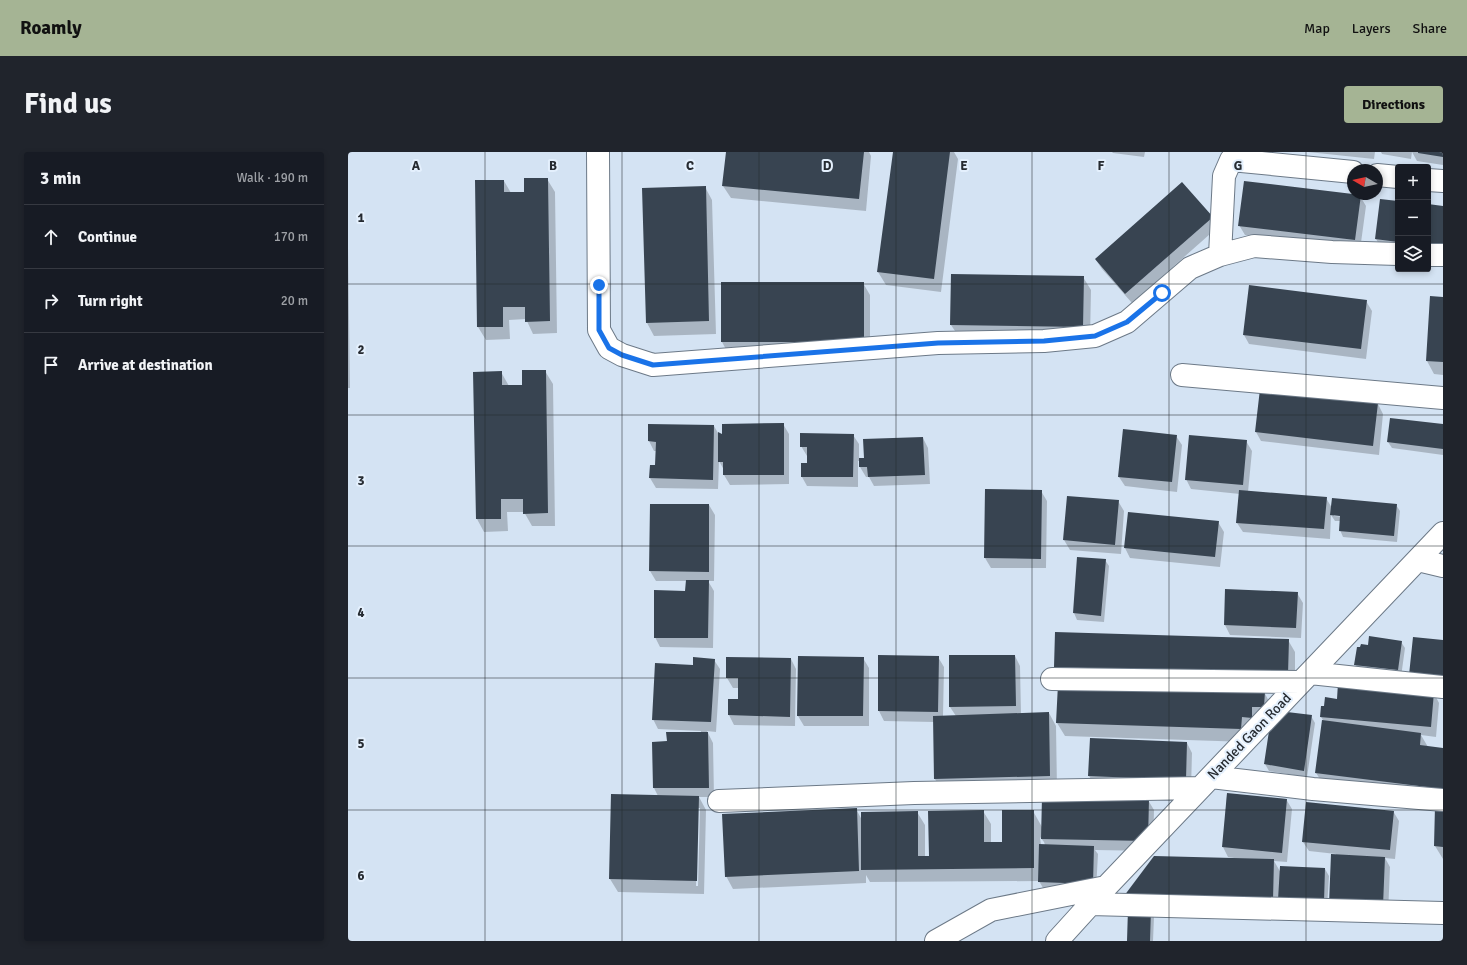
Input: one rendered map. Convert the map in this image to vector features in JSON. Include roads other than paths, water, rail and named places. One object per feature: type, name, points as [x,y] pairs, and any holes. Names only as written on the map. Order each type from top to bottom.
[{"type":"street","points":[[598,152],[599,330],[609,348],[622,355],[653,365],[938,343],[1044,341],[1095,336],[1127,322],[1190,268],[1220,255],[1254,246],[1332,252],[1395,254]]},
{"type":"street","points":[[1220,255],[1224,176],[1231,160],[1347,171]]},
{"type":"street","points":[[1383,176],[1395,177]]},
{"type":"street","points":[[1431,180],[1443,181]]},
{"type":"street","points":[[1431,254],[1443,255]]},
{"type":"street","points":[[1182,375],[1443,398]]},
{"type":"street","name":"Nanded Gaon Road","points":[[1058,941],[1106,887],[1443,533]]},
{"type":"street","points":[[1418,560],[1443,566]]},
{"type":"street","points":[[1052,679],[1305,678],[1443,686]]},
{"type":"street","points":[[719,801],[1206,782],[1443,800]]},
{"type":"street","points":[[936,941],[991,910],[1106,887]]},
{"type":"street","points":[[1090,904],[1443,913]]}]
